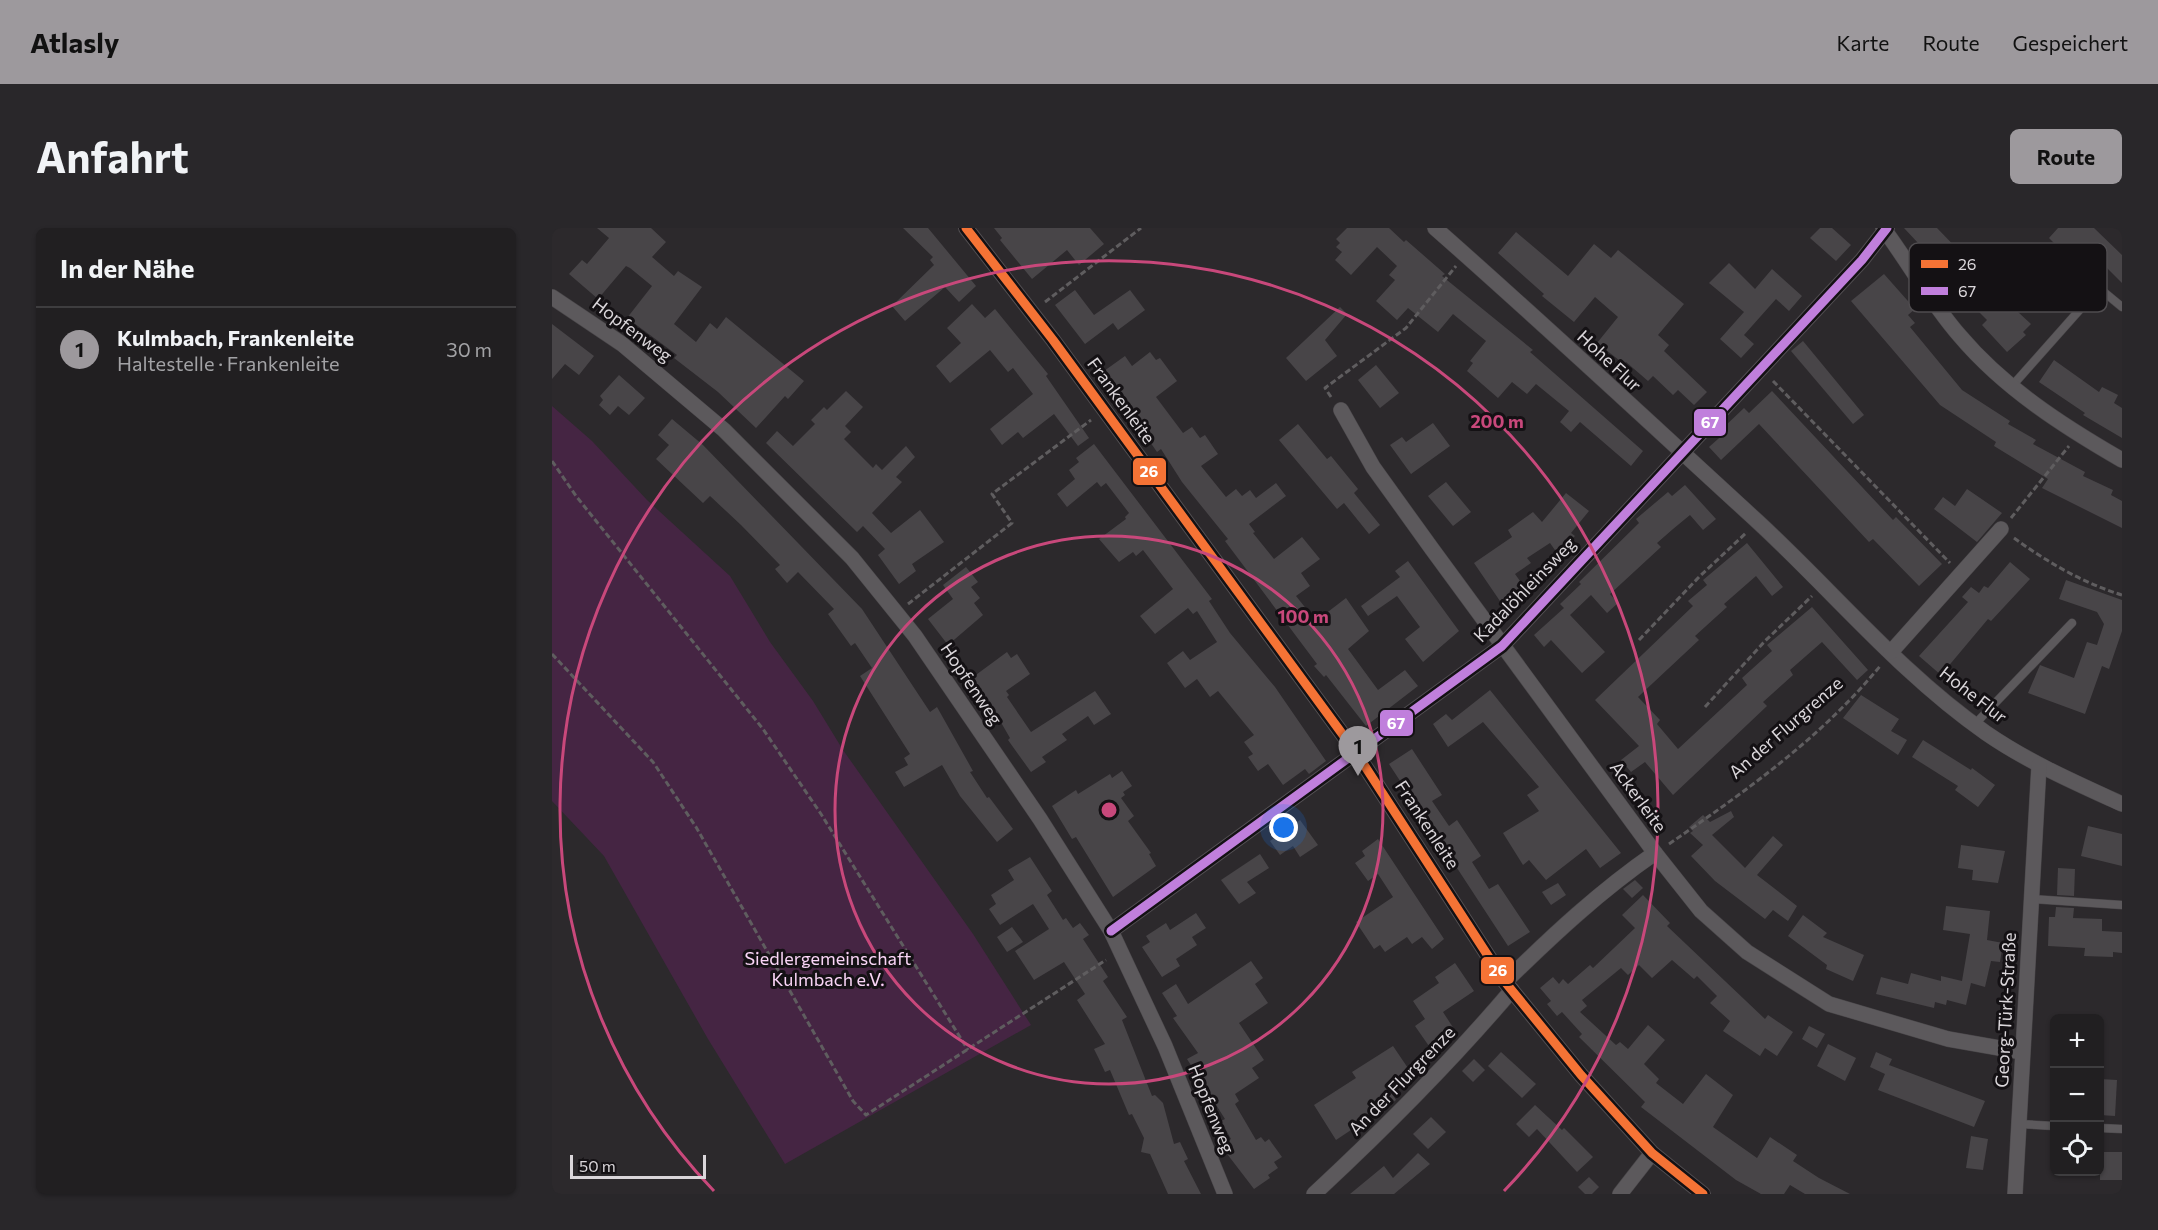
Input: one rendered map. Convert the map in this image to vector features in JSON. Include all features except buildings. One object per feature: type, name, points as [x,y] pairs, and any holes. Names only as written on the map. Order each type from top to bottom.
[{"type":"street","name":"Frankenleite","points":[[966,228],[1032,312],[1357,754],[1509,986],[1581,1075],[1652,1153],[1703,1194]]},
{"type":"street","name":"Hohe Flur","points":[[1435,228],[1758,522],[1891,652],[1975,724],[2039,765],[2122,804]]},
{"type":"street","name":"Kadalöhleinsweg","points":[[1111,931],[1357,754],[1502,646],[1863,260],[1885,229]]},
{"type":"street","points":[[1885,229],[1909,263]]},
{"type":"street","name":"Hopfenweg","points":[[552,297],[622,344],[724,430],[852,558],[915,636],[1040,819],[1111,931],[1165,1046],[1225,1194]]},
{"type":"street","points":[[1943,312],[1960,336],[2012,386],[2078,435],[2122,460]]},
{"type":"street","name":"Ackerleite","points":[[1341,410],[1373,467],[1502,646],[1655,853],[1701,911],[1747,952],[1828,1004],[1948,1039],[2022,1052]]},
{"type":"street","points":[[1891,652],[2001,529]]},
{"type":"street","name":"Georg-Türk-Straße","points":[[2015,1194],[2039,765]]},
{"type":"street","name":"An der Flurgrenze","points":[[1314,1194],[1388,1126],[1467,1043],[1509,986],[1552,936],[1620,877],[1655,853]]},
{"type":"street","points":[[1620,1194],[1652,1153]]},
{"type":"lane","points":[[2107,295],[2122,307]]},
{"type":"lane","points":[[2012,386],[2078,312]]},
{"type":"lane","points":[[1975,724],[2072,623]]},
{"type":"lane","points":[[2031,899],[2122,905]]},
{"type":"lane","points":[[2019,1124],[2050,1126]]},
{"type":"lane","points":[[2104,1128],[2122,1129]]},
{"type":"path","points":[[1032,312],[1141,228]]},
{"type":"path","points":[[1341,410],[1325,388],[1406,328],[1465,255]]},
{"type":"path","points":[[1761,369],[1961,574]]},
{"type":"path","points":[[895,614],[1012,523],[992,494],[1104,410]]},
{"type":"path","points":[[2078,435],[2001,529],[2046,561],[2104,590],[2122,595]]},
{"type":"path","points":[[552,461],[576,496],[763,729],[821,814],[968,1050]]},
{"type":"path","points":[[1639,640],[1699,577],[1758,522]]},
{"type":"path","points":[[1705,707],[1765,641],[1823,586]]},
{"type":"path","name":"An der Flurgrenze","points":[[1655,853],[1754,786],[1836,715],[1891,652]]},
{"type":"path","points":[[552,654],[653,762],[696,827],[852,1101],[866,1115],[1120,951]]},
{"type":"green space","name":"Siedlergemeinschaft Kulmbach e.V.","points":[[552,406],[592,441],[647,500],[730,576],[770,642],[973,934],[1031,1025],[785,1164],[708,1039],[604,856],[552,801]]},
{"type":"transit line","name":"26","points":[[966,228],[1053,340],[1357,754],[1505,982],[1581,1075],[1652,1153],[1703,1194]]},
{"type":"transit line","name":"67","points":[[1111,931],[1502,646],[1862,260],[1887,228]]},
{"type":"place","name":"Kulmbach, Frankenleite","points":[[1358,776]]}]
